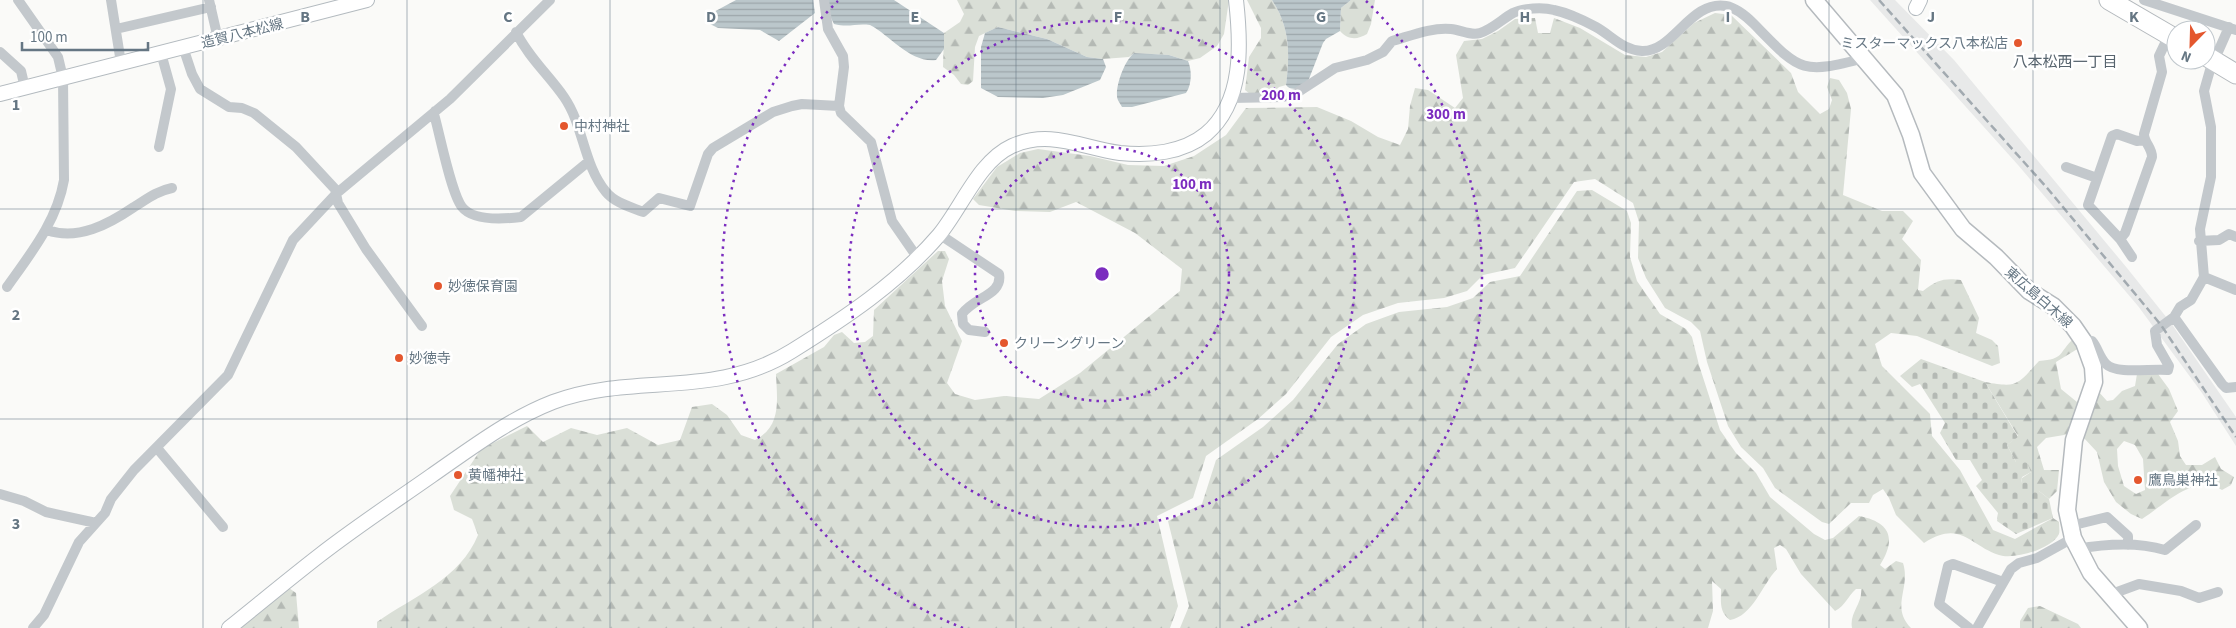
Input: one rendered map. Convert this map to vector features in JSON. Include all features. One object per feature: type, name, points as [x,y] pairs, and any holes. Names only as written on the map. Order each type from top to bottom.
[{"type":"highway","points":[[2116,2],[2166,33]]},
{"type":"highway","points":[[2216,62],[2236,74]]},
{"type":"main road","name":"東広島白木線","points":[[1814,0],[1896,95],[1911,135],[1922,173],[1964,229],[1996,257],[2029,291],[2053,306],[2073,326],[2084,342],[2092,367],[2094,382],[2073,448],[2067,510],[2073,538],[2091,573],[2139,628]]},
{"type":"street","points":[[8,287],[47,230],[64,180],[62,78],[58,57],[18,0]]},
{"type":"street","points":[[111,0],[122,63]]},
{"type":"street","name":"造賀八本松線","points":[[0,94],[367,0]]},
{"type":"street","points":[[34,628],[48,606],[79,542],[106,514],[111,499],[134,470],[228,374],[293,240],[337,193],[436,111],[550,0]]},
{"type":"street","points":[[824,0],[828,29],[843,56],[844,67],[839,106],[845,117],[871,142],[892,221],[917,257]]},
{"type":"street","points":[[229,628],[322,553],[466,452],[519,418],[553,402],[586,393],[718,380],[740,375],[764,366],[789,353],[874,296],[897,278],[939,234],[988,164],[1000,152],[1015,144],[1030,139],[1048,138],[1073,141],[1119,153],[1152,153],[1173,150],[1192,144],[1208,132],[1222,116],[1237,76],[1239,59],[1236,0]]},
{"type":"street","points":[[2144,0],[2170,4],[2232,28],[2216,51]]},
{"type":"street","points":[[116,29],[210,4],[218,39]]},
{"type":"street","points":[[1230,98],[1283,97],[1295,94],[1335,68],[1367,60],[1383,52],[1392,41],[1450,29],[1478,33],[1492,28],[1514,12],[1537,8],[1553,9],[1597,28],[1624,47],[1643,51],[1654,49],[1666,41],[1698,12],[1711,7],[1725,6],[1739,11],[1780,52],[1795,63],[1810,68],[1828,68],[1865,58]]},
{"type":"street","points":[[516,32],[527,53],[564,96],[570,108],[588,162],[606,193],[619,202],[643,212],[659,198],[690,206],[708,154],[714,148],[773,112],[792,106],[839,106]]},
{"type":"street","points":[[2144,140],[2162,72],[2159,56],[2166,46]]},
{"type":"street","points":[[183,48],[192,74],[200,89],[229,107],[242,108],[254,113],[296,146],[335,189],[338,203],[366,249],[422,326]]},
{"type":"street","points":[[0,52],[21,71],[25,88]]},
{"type":"street","points":[[159,147],[171,89],[161,53]]},
{"type":"street","points":[[2084,342],[2092,341],[2108,366],[2118,370],[2154,368],[2168,370],[2169,366],[2157,345],[2155,331],[2174,317],[2180,307],[2190,300],[2204,277],[2204,259],[2199,241],[2211,177],[2211,127],[2204,91],[2208,70]]},
{"type":"street","points":[[436,111],[434,114],[452,182],[462,207],[480,217],[508,219],[522,217],[588,162]]},
{"type":"street","points":[[2132,257],[2120,240],[2088,205],[2112,136],[2117,134],[2137,141],[2144,140]]},
{"type":"street","points":[[2120,240],[2125,233],[2152,156],[2152,150],[2144,140]]},
{"type":"street","points":[[2066,167],[2097,178]]},
{"type":"street","points":[[47,230],[69,233],[92,230],[122,215],[160,190],[172,188]]},
{"type":"street","points":[[939,234],[999,274],[1001,281],[997,290],[968,305],[962,314],[963,324],[969,330],[985,332]]},
{"type":"street","points":[[2199,241],[2219,240],[2229,234],[2236,237]]},
{"type":"street","points":[[2204,277],[2236,290]]},
{"type":"street","points":[[2174,317],[2222,384],[2226,388],[2236,387]]},
{"type":"street","points":[[157,448],[223,526]]},
{"type":"street","points":[[0,494],[24,501],[46,512],[96,523]]},
{"type":"street","points":[[1977,628],[2011,569],[2019,563],[2037,558],[2107,517],[2128,536],[2128,546]]},
{"type":"street","points":[[2073,538],[2093,546],[2154,547],[2165,550],[2196,525]]},
{"type":"street","points":[[1969,628],[1939,604],[1948,566],[1953,564],[2003,582]]},
{"type":"street","points":[[2110,595],[2139,584],[2181,591],[2199,598],[2218,592]]},
{"type":"shaded area","points":[[736,0],[813,0],[815,13],[779,41],[760,30],[718,28],[710,24],[710,14]]},
{"type":"shaded area","points":[[828,0],[894,0],[944,33],[944,49],[936,60],[927,60],[909,53],[870,25],[844,26],[834,24]]},
{"type":"shaded area","points":[[1272,0],[1351,0],[1341,8],[1340,31],[1326,39],[1323,43],[1307,84],[1299,88],[1293,89],[1286,85],[1287,41],[1282,20]]},
{"type":"shaded area","points":[[1870,0],[1895,0],[1954,60],[2127,268],[2171,323],[2236,417],[2236,446],[2202,393],[2138,306],[2018,165]]},
{"type":"shaded area","points":[[998,27],[1047,39],[1087,57],[1103,59],[1106,67],[1100,80],[1063,95],[1043,98],[998,97],[981,88],[981,47],[985,33]]},
{"type":"shaded area","points":[[1134,53],[1169,55],[1188,61],[1191,77],[1186,93],[1132,107],[1122,107],[1117,97],[1118,85],[1124,67]]},
{"type":"green space","points":[[957,0],[1229,0],[1224,34],[1217,46],[1200,58],[1188,61],[1169,55],[1134,53],[1129,57],[1103,59],[1087,57],[1047,39],[998,27],[979,36],[975,47],[973,81],[968,85],[961,84],[954,75],[943,67],[944,33],[960,22],[964,14]]},
{"type":"green space","points":[[1247,0],[1272,0],[1282,20],[1288,52],[1286,85],[1279,87],[1273,93],[1250,94],[1245,90],[1249,57],[1261,38],[1261,28]]},
{"type":"green space","points":[[1351,0],[1375,0],[1371,24],[1367,34],[1356,38],[1346,36],[1340,31],[1341,8]]},
{"type":"green space","points":[[1715,13],[1731,15],[1791,73],[1798,92],[1820,114],[1829,109],[1832,100],[1827,87],[1830,78],[1839,80],[1847,93],[1851,109],[1843,195],[1882,211],[1903,211],[1913,221],[1902,239],[1921,260],[1918,290],[1923,291],[1932,284],[1941,281],[1950,279],[1961,280],[1979,318],[1976,333],[1992,340],[1998,346],[2000,363],[1992,366],[1917,336],[1891,333],[1875,344],[1882,366],[1930,414],[1932,436],[1960,470],[1993,530],[2015,539],[2053,518],[2059,522],[2059,534],[2041,549],[2023,555],[1999,555],[1964,537],[1947,533],[1924,543],[1896,515],[1883,489],[1873,495],[1869,503],[1851,503],[1829,524],[1822,522],[1775,488],[1763,468],[1741,447],[1728,426],[1707,362],[1700,331],[1691,322],[1665,308],[1646,278],[1638,258],[1639,222],[1633,203],[1595,179],[1574,182],[1515,268],[1483,275],[1467,291],[1444,298],[1398,303],[1363,315],[1331,337],[1286,394],[1258,419],[1206,456],[1193,498],[1157,516],[1178,606],[1170,628],[377,628],[377,622],[448,575],[460,564],[470,550],[478,535],[472,519],[454,510],[450,496],[481,449],[527,426],[543,442],[571,428],[597,435],[627,428],[658,445],[680,440],[692,407],[712,404],[727,415],[741,435],[755,440],[764,434],[774,420],[777,403],[776,374],[824,347],[834,335],[842,332],[854,343],[865,342],[873,336],[874,310],[938,251],[945,251],[949,259],[942,281],[945,306],[962,341],[947,383],[955,394],[975,400],[1004,396],[1039,399],[1080,373],[1180,291],[1182,269],[1135,233],[1076,202],[1050,212],[1015,211],[979,205],[973,199],[997,167],[1020,153],[1038,149],[1090,156],[1128,165],[1164,166],[1194,156],[1226,135],[1246,108],[1317,107],[1351,121],[1378,137],[1400,145],[1408,129],[1410,106],[1415,88],[1428,90],[1455,108],[1463,98],[1456,55],[1464,41],[1482,39],[1515,19],[1535,18],[1538,33],[1550,33],[1554,18],[1580,28],[1625,55],[1646,57],[1662,52],[1694,23]]},
{"type":"green space","points":[[1592,190],[1627,211],[1631,223],[1630,257],[1637,281],[1660,314],[1686,329],[1692,337],[1720,430],[1736,453],[1756,473],[1770,497],[1814,534],[1825,540],[1833,538],[1859,516],[1878,522],[1884,527],[1889,539],[1888,547],[1880,565],[1885,569],[1896,561],[1903,563],[1905,581],[1901,605],[1905,620],[1911,628],[1852,628],[1852,618],[1860,599],[1861,589],[1856,589],[1842,606],[1835,611],[1801,574],[1786,549],[1780,545],[1774,548],[1777,569],[1751,606],[1738,617],[1730,620],[1726,617],[1721,606],[1721,589],[1712,581],[1713,611],[1708,628],[1180,628],[1189,606],[1168,521],[1202,504],[1216,460],[1263,427],[1293,400],[1338,344],[1366,324],[1399,312],[1447,307],[1473,298],[1490,282],[1520,276],[1577,191]]},
{"type":"green space","points":[[2074,338],[2079,348],[2056,362],[2061,389],[2077,402],[2084,389],[2070,434],[2046,438],[2037,447],[2044,470],[2059,470],[2057,491],[2049,499],[2039,491],[2021,483],[2022,478],[2031,472],[2016,462],[2007,445],[2018,436],[1985,382],[2004,385],[2016,383],[2039,361],[2057,357]]},
{"type":"green space","points":[[1921,359],[1985,382],[2018,437],[2007,445],[2016,462],[2026,460],[2031,472],[2022,477],[2021,483],[2035,481],[2039,491],[2049,499],[2053,518],[2016,534],[1997,521],[1998,513],[1976,486],[1982,480],[1970,460],[1956,460],[1940,433],[1945,423],[1920,384],[1912,387],[1900,376]]},
{"type":"green space","points":[[2137,374],[2158,374],[2169,389],[2178,411],[2170,422],[2178,441],[2180,456],[2186,465],[2202,465],[2215,457],[2221,469],[2234,477],[2231,485],[2222,490],[2202,485],[2180,492],[2142,519],[2131,514],[2116,502],[2104,482],[2097,452],[2083,437],[2098,391],[2107,401],[2113,400],[2122,391],[2135,386]],"holes":[[[2124,441],[2135,445],[2143,459],[2145,490],[2136,494],[2124,486],[2118,466],[2117,449]]]},
{"type":"green space","points":[[289,588],[296,593],[299,628],[239,628]]},
{"type":"green space","points":[[2040,606],[2078,624],[2081,628],[2020,628],[2020,621],[2028,608]]},
{"type":"railway","points":[[1879,0],[2048,189],[2161,325],[2236,437]]},
{"type":"place","name":"ミスターマックス八本松店","points":[[2018,43]]},
{"type":"place","name":"中村神社","points":[[564,126]]},
{"type":"place","name":"妙徳保育園","points":[[438,286]]},
{"type":"place","name":"クリーングリーン","points":[[1004,343]]},
{"type":"place","name":"妙徳寺","points":[[399,358]]},
{"type":"place","name":"黄幡神社","points":[[458,475]]},
{"type":"place","name":"鷹鳥巣神社","points":[[2138,480]]},
{"type":"district","name":"八本松西一丁目","points":[[2065,62]]}]
